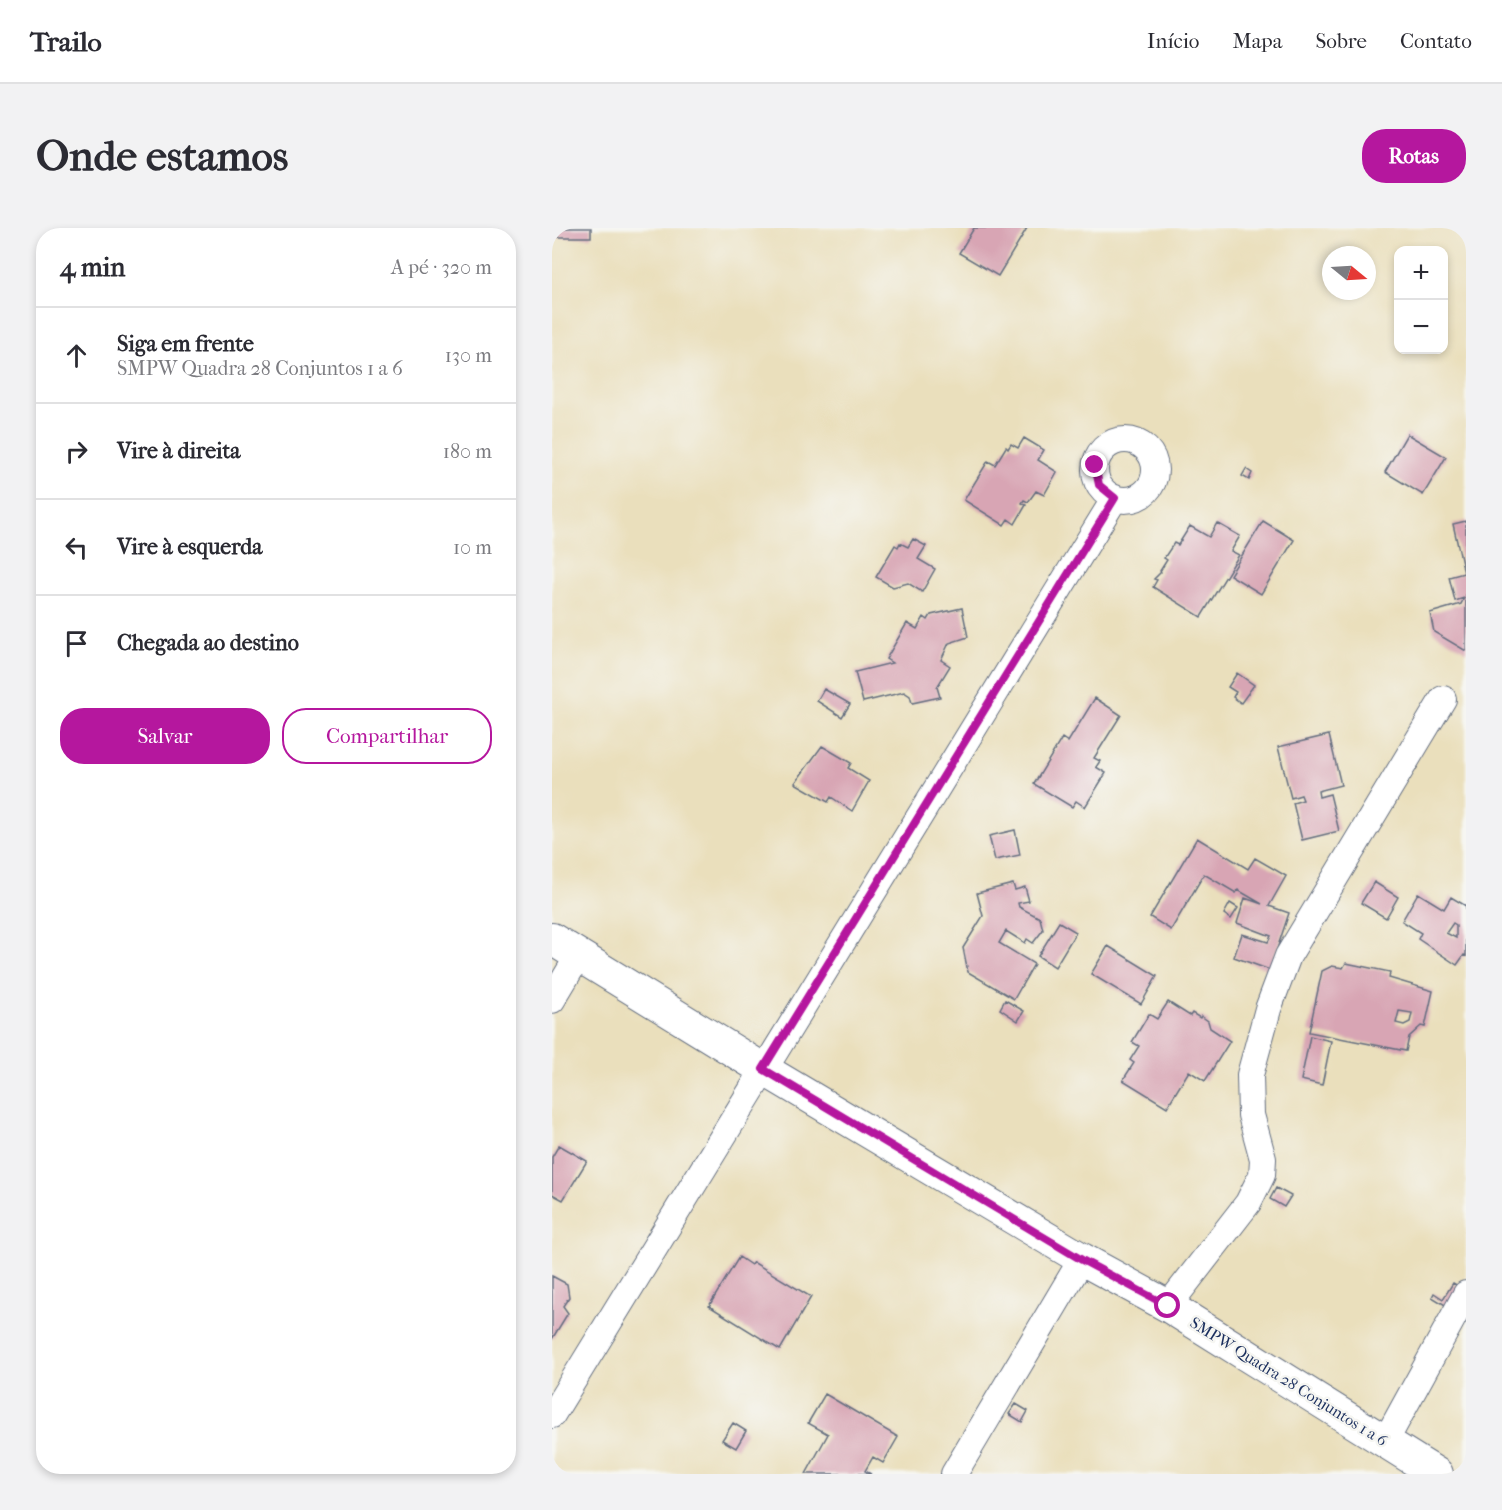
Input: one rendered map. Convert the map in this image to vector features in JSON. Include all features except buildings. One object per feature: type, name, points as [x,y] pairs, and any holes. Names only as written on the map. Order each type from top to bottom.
[{"type":"street","points":[[552,1415],[1115,498]]},
{"type":"street","points":[[1168,1306],[1248,1203],[1262,1175],[1263,1160],[1251,1115],[1250,1075],[1268,1009],[1288,956],[1443,699]]},
{"type":"street","name":"SMPW Quadra 28 Conjuntos 1 a 6","points":[[552,939],[763,1069],[1082,1260],[1168,1306],[1399,1457],[1437,1474]]},
{"type":"street","points":[[552,1000],[579,955]]},
{"type":"street","points":[[954,1474],[1082,1260]]},
{"type":"street","points":[[1399,1457],[1466,1294]]},
{"type":"route","points":[[1095,465],[1095,475],[1099,485],[1115,498],[763,1069],[1082,1260],[1168,1306]]}]
